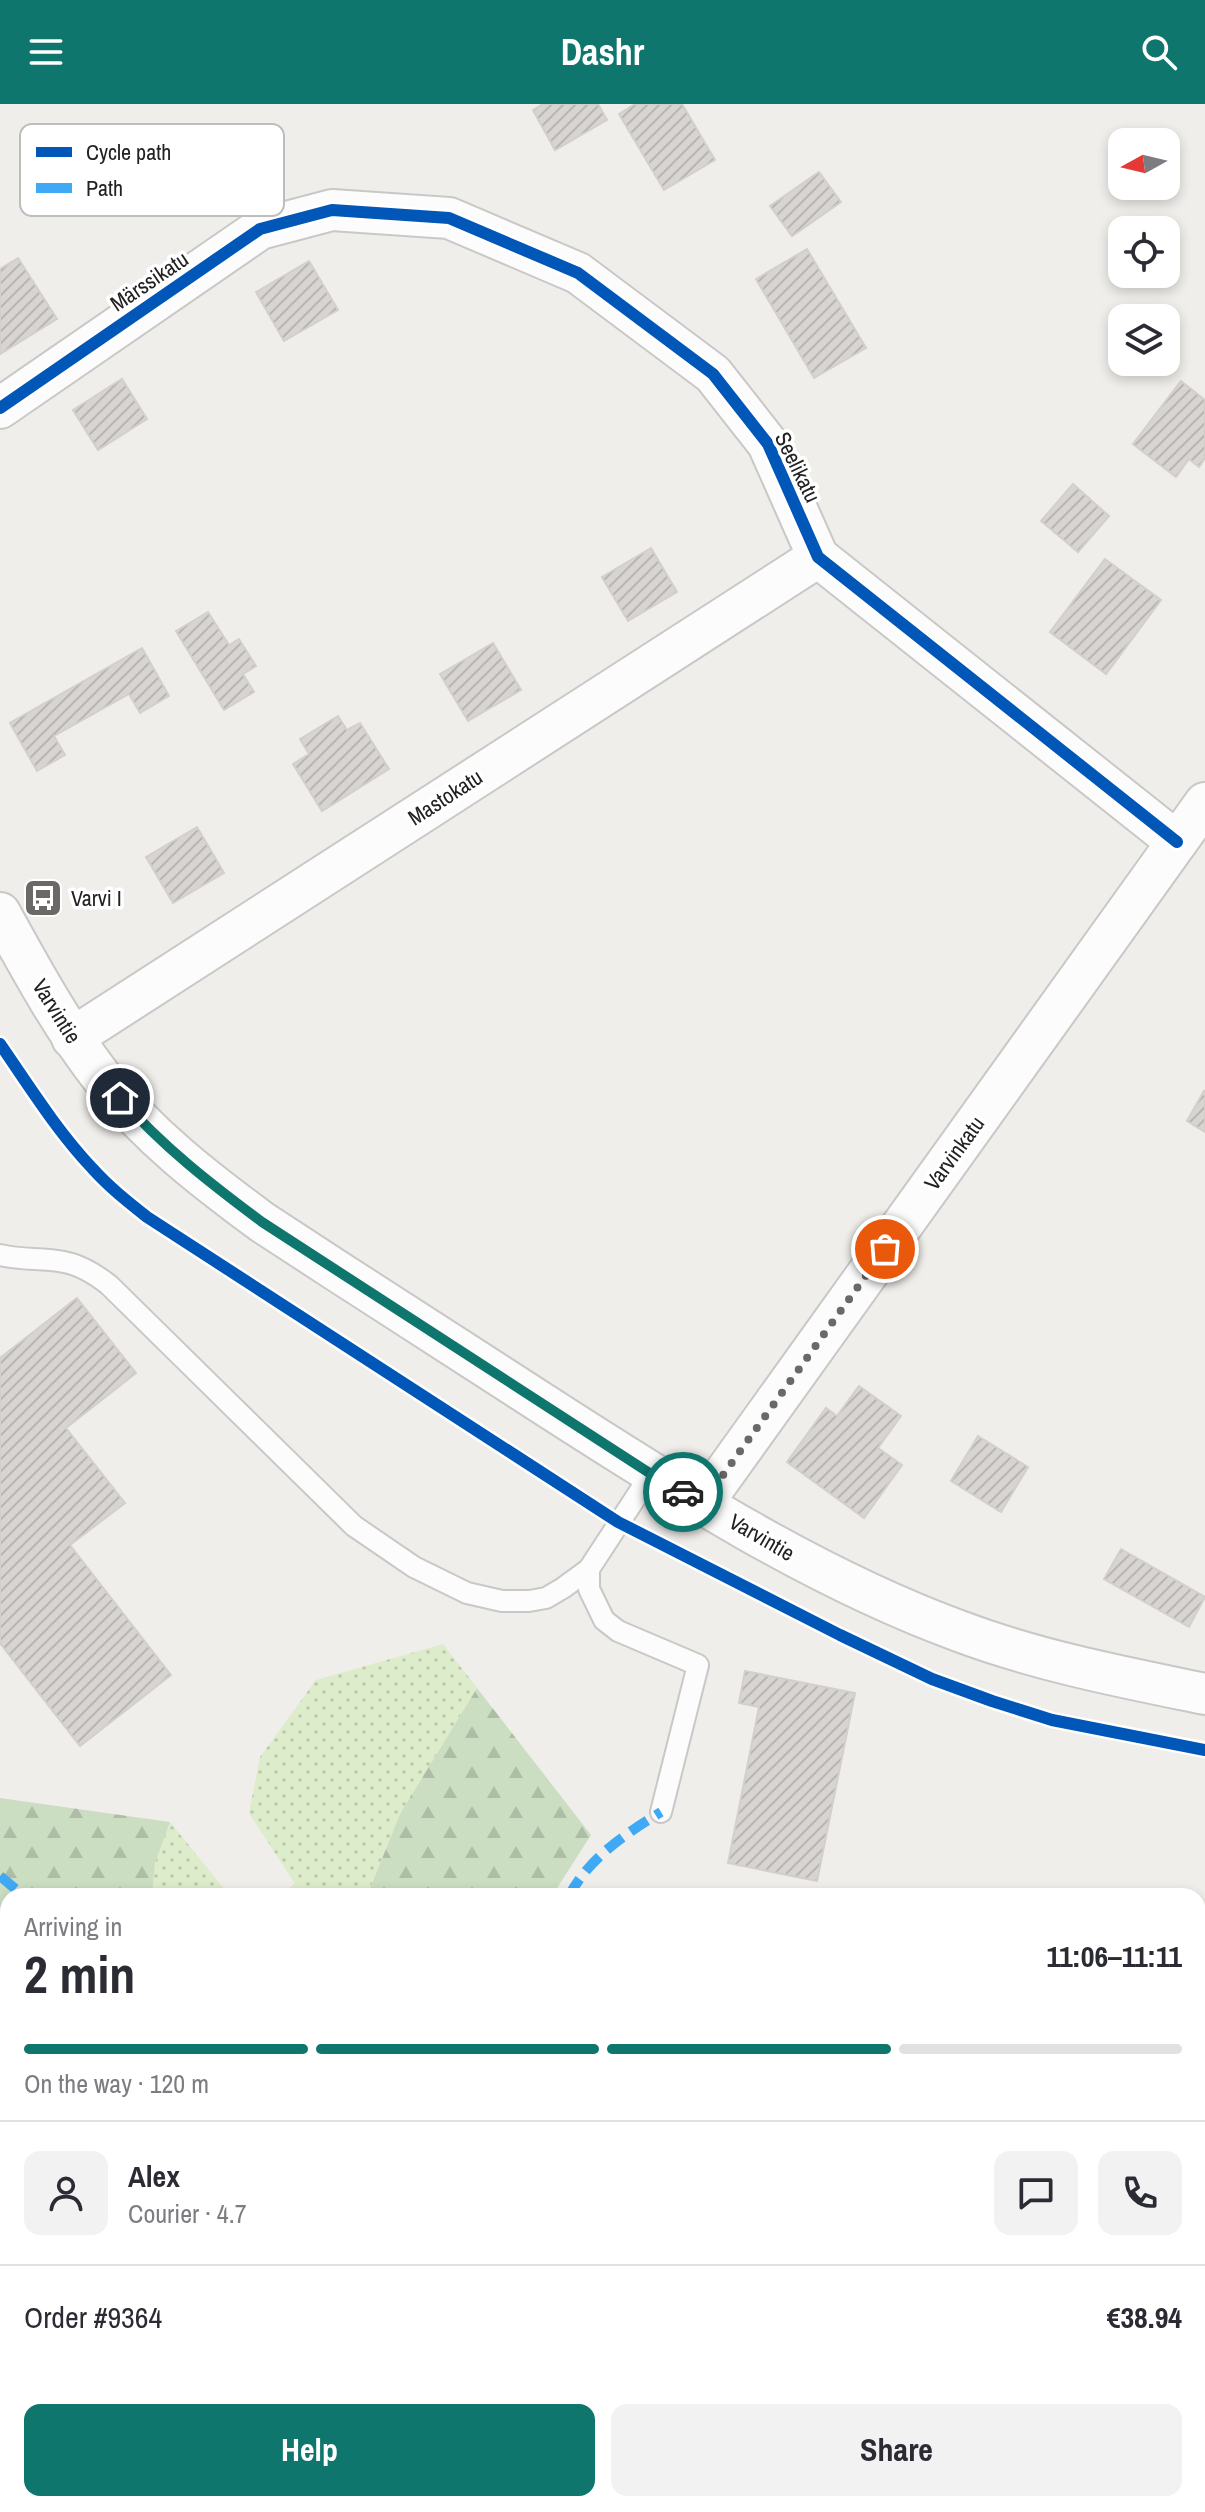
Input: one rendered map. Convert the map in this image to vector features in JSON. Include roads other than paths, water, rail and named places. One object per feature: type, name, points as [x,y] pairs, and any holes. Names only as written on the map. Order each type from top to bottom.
[{"type":"street","name":"Märssikatu","points":[[0,408],[260,229],[332,210]]},
{"type":"street","name":"Seelikatu","points":[[332,210],[449,218],[578,273],[713,374],[768,444],[818,557],[1177,842]]},
{"type":"street","name":"Mastokatu","points":[[72,1038],[818,557]]},
{"type":"street","name":"Varvinkatu","points":[[703,1503],[1205,803]]},
{"type":"street","name":"Varvintie","points":[[0,913],[43,992],[72,1038],[105,1081],[167,1147],[215,1188],[275,1231],[651,1474],[871,1595],[959,1631],[1032,1656],[1205,1694]]},
{"type":"lane","points":[[0,1255],[20,1260],[63,1261],[87,1269],[109,1285],[354,1526],[414,1567],[467,1593],[515,1601],[546,1598],[563,1588],[589,1569],[651,1474]]},
{"type":"lane","points":[[589,1569],[589,1589],[596,1606],[611,1626],[698,1665],[661,1812]]},
{"type":"place","name":"Varvi I","points":[[43,898]]}]
